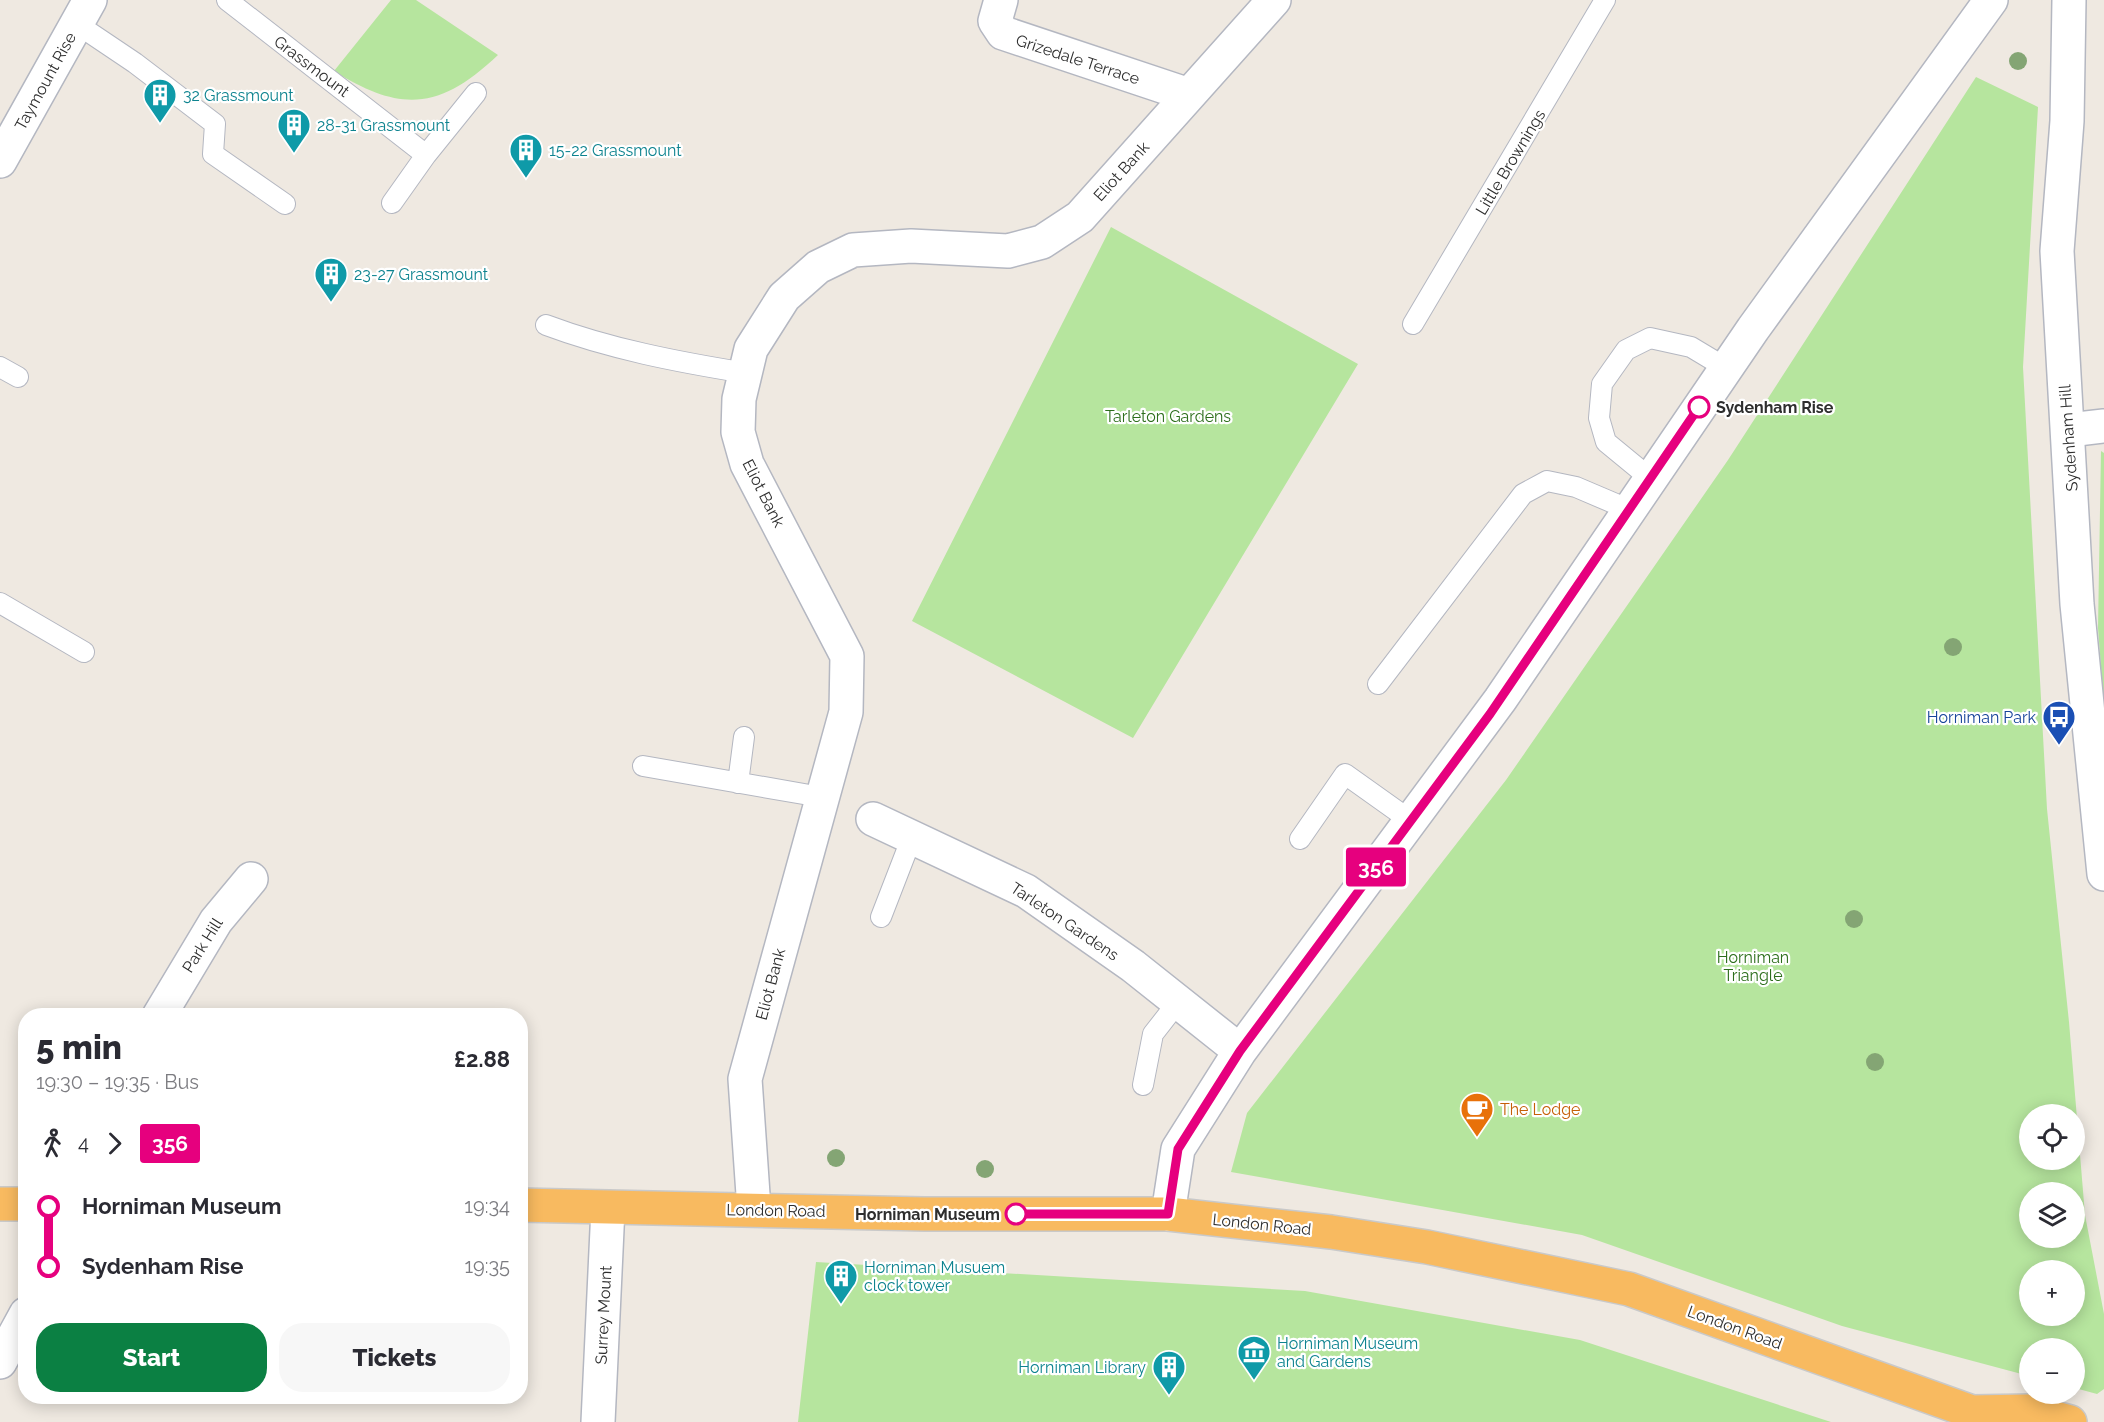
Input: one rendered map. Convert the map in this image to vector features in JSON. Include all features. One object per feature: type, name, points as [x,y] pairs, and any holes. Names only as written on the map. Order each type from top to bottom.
[{"type":"highway","points":[[0,1204],[18,1204]]},
{"type":"highway","name":"London Road","points":[[528,1205],[924,1214],[1168,1214],[1315,1229],[1414,1245],[1629,1289],[1982,1418],[2029,1411],[2070,1422]]},
{"type":"street","name":"Grizedale Terrace","points":[[1001,0],[994,21],[1003,33],[1189,95]]},
{"type":"street","name":"Eliot Bank","points":[[754,1209],[745,1078],[846,712],[847,656],[747,464],[738,432],[740,399],[751,349],[766,322],[784,297],[818,267],[853,250],[911,246],[1008,251],[1042,242],[1080,217],[1274,0]]},
{"type":"street","name":"Sydenham Hill","points":[[2069,0],[2067,121],[2057,251],[2077,604],[2103,863]]},
{"type":"street","points":[[1168,1214],[1178,1149],[1240,1051],[1500,700],[1726,368],[1982,3]]},
{"type":"street","name":"Taymount Rise","points":[[0,161],[84,12]]},
{"type":"street","points":[[2068,430],[2104,426]]},
{"type":"street","name":"Tarleton Gardens","points":[[873,819],[1026,891],[1133,966],[1240,1051]]},
{"type":"street","name":"Park Hill","points":[[164,1008],[216,921],[251,879]]},
{"type":"street","name":"Surrey Mount","points":[[598,1422],[608,1208]]},
{"type":"street","points":[[0,1362],[18,1329]]},
{"type":"lane","name":"Grassmount","points":[[227,0],[426,154]]},
{"type":"lane","name":"Little Brownings","points":[[1413,324],[1605,0]]},
{"type":"lane","points":[[84,12],[135,63],[215,124],[213,154],[285,204]]},
{"type":"lane","points":[[392,203],[426,154],[476,93]]},
{"type":"lane","points":[[546,325],[580,338],[668,359],[746,373]]},
{"type":"lane","points":[[1651,479],[1606,442],[1599,418],[1602,384],[1626,350],[1650,338],[1691,347],[1726,368]]},
{"type":"lane","points":[[0,367],[18,377]]},
{"type":"lane","points":[[1378,684],[1524,494],[1547,481],[1576,488],[1630,510]]},
{"type":"lane","points":[[0,603],[84,652]]},
{"type":"lane","points":[[738,783],[744,736]]},
{"type":"lane","points":[[643,766],[821,797]]},
{"type":"lane","points":[[1300,838],[1345,774],[1411,821]]},
{"type":"lane","points":[[880,917],[912,837]]},
{"type":"lane","points":[[1143,1085],[1153,1034],[1178,1002]]},
{"type":"green space","points":[[391,0],[416,0],[498,55],[457,87],[438,95],[419,99],[400,99],[380,94],[334,71]]},
{"type":"green space","name":"Horniman Triangle","points":[[1976,77],[2038,107],[2023,367],[2047,809],[2076,1104],[2019,1104],[2019,1170],[2081,1170],[2082,1182],[2019,1182],[2019,1248],[2085,1248],[2085,1215],[2104,1314],[2104,1389],[2097,1394],[2085,1391],[2085,1338],[2019,1338],[2019,1373],[1842,1326],[1582,1235],[1231,1172],[1247,1113],[1506,780],[1728,460]]},
{"type":"green space","name":"Tarleton Gardens","points":[[1111,227],[1358,364],[1133,738],[912,621]]},
{"type":"green space","points":[[2101,451],[2104,453],[2104,706],[2098,628]]},
{"type":"green space","name":"Horniman Museum and Gardens","points":[[816,1262],[1305,1291],[1580,1340],[1831,1422],[798,1422]]},
{"type":"bus line","name":"356","points":[[1016,1214],[1168,1214],[1178,1149],[1240,1051],[1490,714],[1699,407]]},
{"type":"place","name":"32 Grassmount","points":[[160,124]]},
{"type":"place","name":"28-31 Grassmount","points":[[294,154]]},
{"type":"place","name":"15-22 Grassmount","points":[[526,179]]},
{"type":"place","name":"23-27 Grassmount","points":[[331,303]]},
{"type":"place","name":"Sydenham Rise","points":[[1699,407]]},
{"type":"place","name":"Horniman Park","points":[[2059,746]]},
{"type":"place","name":"The Lodge","points":[[1477,1138]]},
{"type":"place","name":"Horniman Museum","points":[[1016,1214]]},
{"type":"place","name":"Horniman Musuem clock tower","points":[[841,1305]]},
{"type":"place","name":"Horniman Museum and Gardens","points":[[1254,1381]]},
{"type":"place","name":"Horniman Library","points":[[1169,1396]]}]
